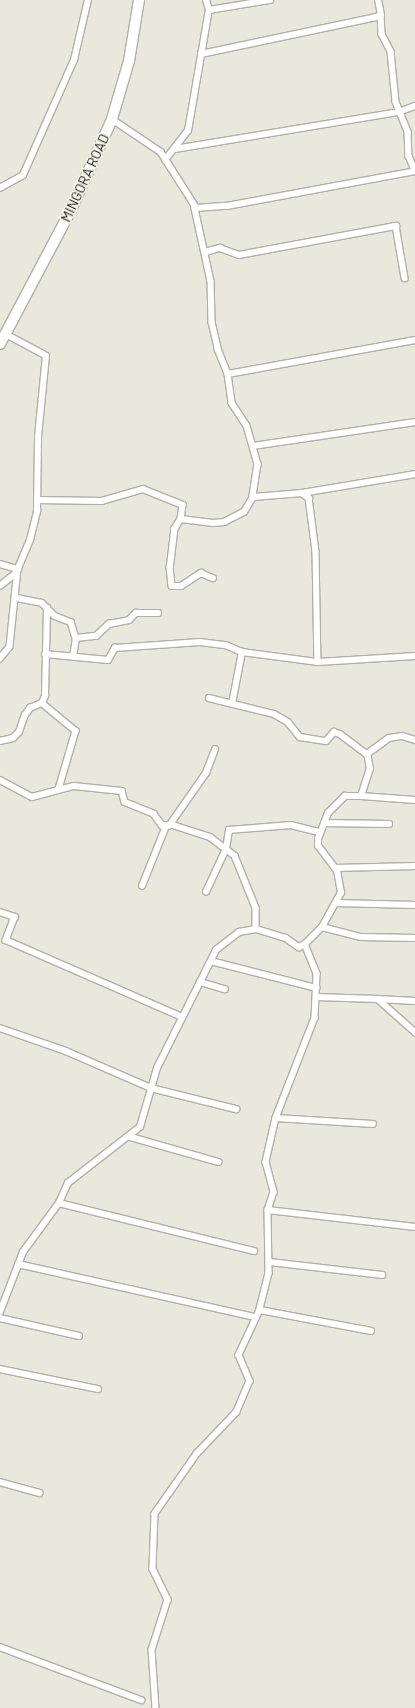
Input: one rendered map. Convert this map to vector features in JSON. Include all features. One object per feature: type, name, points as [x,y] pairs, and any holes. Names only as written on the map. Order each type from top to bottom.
[{"type":"highway","name":"MINGORA ROAD","points":[[0,344],[71,210],[112,119],[129,60],[139,0]]},
{"type":"street","points":[[0,188],[23,175],[74,60],[88,0]]},
{"type":"street","points":[[165,160],[188,131],[209,10],[206,0]]},
{"type":"street","points":[[209,10],[270,0]]},
{"type":"street","points":[[195,208],[227,206],[415,170],[409,156],[408,132],[399,112],[391,52],[382,34],[378,0]]},
{"type":"street","points":[[201,54],[381,15]]},
{"type":"street","points":[[175,149],[399,112],[415,106]]},
{"type":"street","points":[[112,119],[161,152],[195,208],[211,281],[212,322],[228,374],[232,403],[247,426],[258,464],[253,497],[248,508],[224,522],[203,524],[181,519]]},
{"type":"street","points":[[205,252],[220,248],[239,255],[396,226],[405,278]]},
{"type":"street","points":[[0,659],[10,647],[17,598],[18,569],[30,540],[37,500],[38,437],[46,356],[5,334]]},
{"type":"street","points":[[228,374],[415,340]]},
{"type":"street","points":[[253,446],[415,422]]},
{"type":"street","points":[[253,497],[302,493],[415,474]]},
{"type":"street","points":[[37,500],[102,500],[143,489],[183,505],[181,519],[175,529],[170,567],[172,586],[178,587],[201,573],[213,578]]},
{"type":"street","points":[[302,493],[310,498],[314,522],[318,662]]},
{"type":"street","points":[[0,564],[18,569]]},
{"type":"street","points":[[0,586],[18,569]]},
{"type":"street","points":[[17,598],[35,600],[55,616],[71,622],[76,638],[73,657]]},
{"type":"street","points":[[42,703],[48,672],[45,654],[47,608]]},
{"type":"street","points":[[76,638],[96,636],[117,620],[129,620],[136,613],[158,613]]},
{"type":"street","points":[[45,654],[108,660],[115,648],[169,642],[208,643],[242,652],[318,662],[415,656]]},
{"type":"street","points":[[232,704],[242,652]]},
{"type":"street","points":[[209,698],[282,718],[300,737],[326,741],[334,732],[340,734],[367,754],[370,769],[361,796]]},
{"type":"street","points":[[0,741],[13,738],[19,732],[30,708],[42,703]]},
{"type":"street","points":[[42,703],[76,731],[59,789]]},
{"type":"street","points":[[367,754],[389,738],[402,736],[415,740]]},
{"type":"street","points":[[142,886],[168,826],[206,773],[215,750]]},
{"type":"street","points":[[0,780],[32,797],[74,786],[122,791],[125,802],[154,814],[159,824],[210,837],[235,856],[247,881],[256,908],[256,929]]},
{"type":"street","points":[[0,1312],[18,1264],[59,1203],[68,1184],[85,1168],[131,1136],[145,1115],[157,1068],[216,950],[239,932],[256,929],[286,938],[300,947],[305,944],[322,927],[341,892],[335,868],[318,846],[320,832],[328,813],[345,796],[415,800]]},
{"type":"street","points":[[324,823],[389,824]]},
{"type":"street","points":[[206,892],[226,849],[229,830],[291,825],[320,832]]},
{"type":"street","points":[[335,868],[415,866]]},
{"type":"street","points":[[336,903],[415,905]]},
{"type":"street","points":[[0,912],[15,917],[6,940],[182,1018]]},
{"type":"street","points":[[322,927],[360,937],[415,938]]},
{"type":"street","points":[[156,1708],[152,1650],[168,1600],[153,1569],[155,1514],[197,1454],[237,1412],[250,1380],[239,1355],[260,1310],[270,1262],[268,1210],[274,1192],[266,1162],[276,1118],[306,1047],[314,1018],[317,974],[305,944]]},
{"type":"street","points":[[211,961],[317,988]]},
{"type":"street","points":[[200,982],[225,989]]},
{"type":"street","points":[[316,997],[415,1000]]},
{"type":"street","points":[[378,999],[415,1032]]},
{"type":"street","points":[[0,1028],[66,1051],[151,1088],[236,1108]]},
{"type":"street","points":[[276,1118],[373,1124]]},
{"type":"street","points":[[131,1136],[219,1162]]},
{"type":"street","points":[[59,1203],[254,1251]]},
{"type":"street","points":[[268,1210],[415,1227]]},
{"type":"street","points":[[270,1262],[323,1266],[382,1275]]},
{"type":"street","points":[[18,1264],[256,1317]]},
{"type":"street","points":[[260,1310],[371,1331]]},
{"type":"street","points":[[0,1318],[79,1336]]},
{"type":"street","points":[[0,1369],[98,1389]]},
{"type":"street","points":[[0,1482],[40,1493]]},
{"type":"street","points":[[0,1647],[141,1700]]}]
